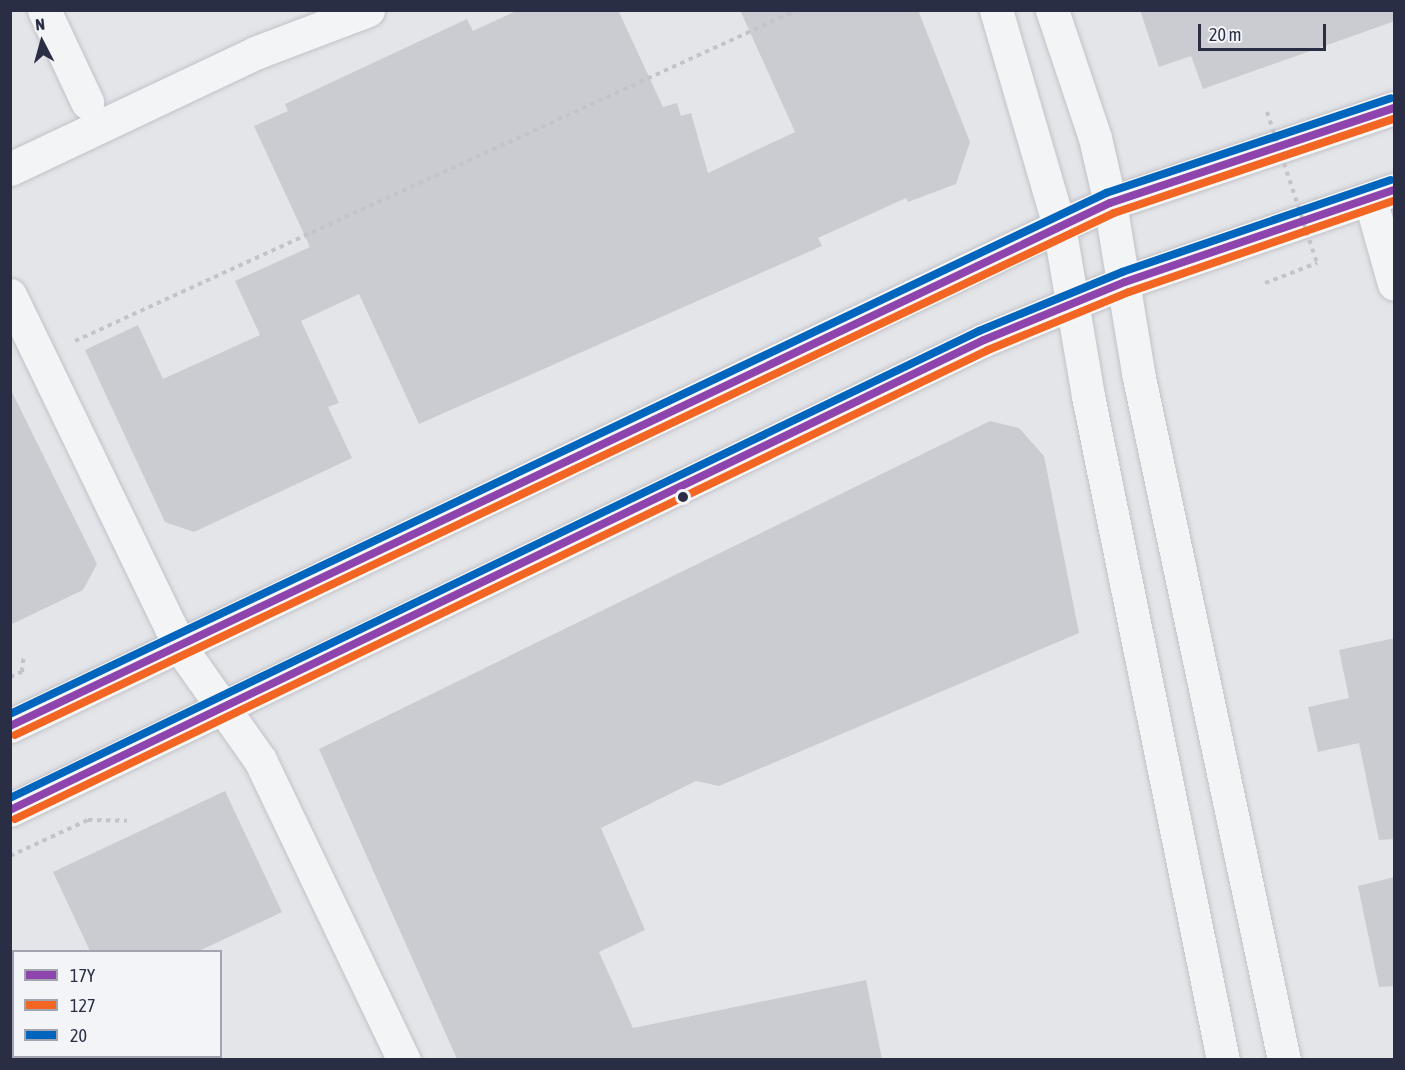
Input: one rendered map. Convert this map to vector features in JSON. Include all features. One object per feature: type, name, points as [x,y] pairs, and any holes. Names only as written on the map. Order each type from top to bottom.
[{"type":"highway","points":[[10,726],[1110,203],[1395,108]]},
{"type":"highway","points":[[10,810],[1071,302],[1382,194]]},
{"type":"street","points":[[44,10],[87,102]]},
{"type":"street","points":[[10,169],[255,53],[368,10]]},
{"type":"street","points":[[996,10],[1059,226],[1071,302],[1223,1059]]},
{"type":"street","points":[[1052,10],[1095,138],[1110,203],[1125,282],[1138,373],[1284,1059]]},
{"type":"street","points":[[1382,194],[1395,284]]},
{"type":"street","points":[[10,295],[180,646],[226,705],[260,760],[405,1059]]},
{"type":"path","points":[[68,344],[797,10]]},
{"type":"path","points":[[1265,283],[1317,263],[1268,112]]},
{"type":"path","points":[[10,677],[22,672],[24,654]]},
{"type":"path","points":[[10,856],[88,820],[127,821]]},
{"type":"building","points":[[518,10],[618,10],[663,107],[677,103],[681,116],[691,113],[708,173],[795,132],[740,10],[918,10],[970,142],[956,184],[908,202],[906,198],[818,238],[822,246],[419,424],[359,294],[301,321],[339,403],[328,407],[352,458],[194,532],[165,522],[85,350],[138,325],[163,379],[260,335],[235,281],[310,247],[254,126],[288,111],[285,104],[467,19],[473,31]]},
{"type":"building","points":[[1140,10],[1395,10],[1395,21],[1203,89],[1191,56],[1159,67]]},
{"type":"building","points":[[10,388],[97,564],[83,590],[10,625]]},
{"type":"building","points":[[990,421],[1019,428],[1044,456],[1079,633],[719,786],[696,781],[601,828],[645,930],[599,952],[633,1028],[866,980],[882,1059],[457,1059],[319,749]]},
{"type":"building","points":[[1395,638],[1395,839],[1379,840],[1359,743],[1318,752],[1308,707],[1349,698],[1339,650]]},
{"type":"building","points":[[225,791],[282,912],[201,950],[90,950],[53,872]]},
{"type":"building","points":[[1395,877],[1395,986],[1379,987],[1358,886]]},
{"type":"transit line","name":"20","points":[[10,714],[1106,193],[1391,98]]},
{"type":"transit line","name":"17Y","points":[[10,726],[1110,203],[1394,108]]},
{"type":"transit line","name":"127","points":[[15,735],[1114,213],[1394,119]]},
{"type":"transit line","name":"20","points":[[10,798],[979,331],[1122,272],[1391,180]]},
{"type":"transit line","name":"17Y","points":[[10,810],[984,340],[1125,282],[1394,190]]},
{"type":"transit line","name":"127","points":[[15,819],[988,350],[1129,292],[1394,201]]}]
